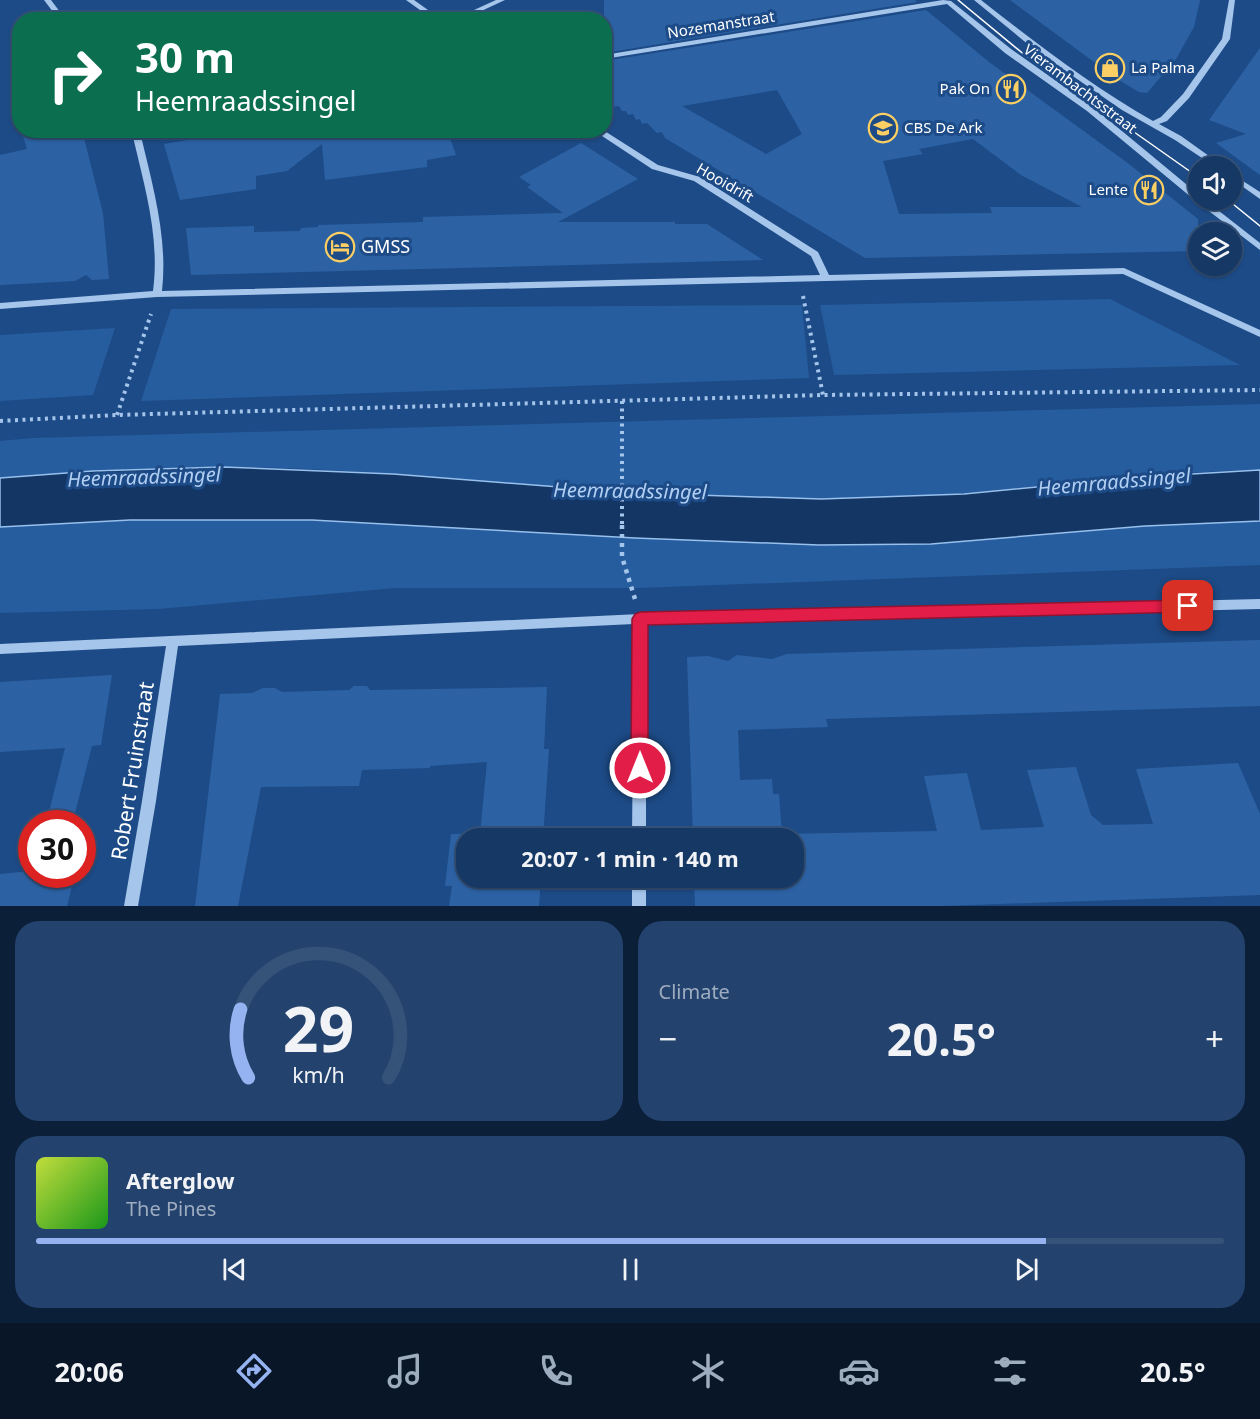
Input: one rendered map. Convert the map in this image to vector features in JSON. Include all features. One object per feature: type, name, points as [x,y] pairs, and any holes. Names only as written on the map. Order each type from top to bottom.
[{"type":"street","points":[[47,0],[57,12]]},
{"type":"street","points":[[409,0],[427,12]]},
{"type":"street","points":[[474,12],[502,0]]},
{"type":"street","name":"Vierambachtsstraat","points":[[977,0],[1038,48],[1125,108],[1154,123],[1203,156]]},
{"type":"street","points":[[1154,123],[1164,119],[1186,96],[1226,39],[1232,0]]},
{"type":"street","name":"Vierambachtsstraat","points":[[948,1],[1008,51],[1090,109],[1188,190]]},
{"type":"street","name":"Nozemanstraat","points":[[612,56],[948,1]]},
{"type":"street","points":[[138,138],[154,215],[161,273],[157,294]]},
{"type":"street","name":"Hooidrift","points":[[610,138],[655,167],[697,179],[815,254],[825,277]]},
{"type":"street","points":[[1242,183],[1260,196]]},
{"type":"street","name":"Vierambachtsstraat","points":[[1213,210],[1260,247]]},
{"type":"street","points":[[0,306],[157,294],[1124,271],[1260,334]]},
{"type":"street","points":[[0,649],[640,619],[1260,604]]},
{"type":"street","points":[[639,828],[640,619]]},
{"type":"street","name":"Robert Fruinstraat","points":[[130,906],[149,801],[173,641]]},
{"type":"street","points":[[639,888],[639,906]]},
{"type":"path","points":[[799,278],[823,395]]},
{"type":"path","points":[[117,415],[157,294]]},
{"type":"path","points":[[0,422],[117,415],[823,395],[1260,390]]},
{"type":"path","points":[[622,401],[622,557],[640,619]]},
{"type":"shaded area","points":[[1110,299],[1240,365],[834,375],[820,305]]},
{"type":"shaded area","points":[[802,305],[809,378],[141,401],[171,309]]},
{"type":"shaded area","points":[[115,328],[93,395],[0,401],[0,335]]},
{"type":"shaded area","points":[[1260,404],[1260,470],[1149,476],[928,496],[817,499],[643,493],[380,473],[261,467],[139,469],[0,478],[0,441],[33,438]]},
{"type":"shaded area","points":[[130,520],[312,520],[635,538],[819,545],[931,544],[1145,525],[1260,521],[1260,565],[637,588],[395,588],[158,609],[0,613],[0,527]]},
{"type":"water","name":"Heemraadssingel","points":[[223,467],[393,474],[635,493],[821,499],[964,494],[1141,477],[1260,470],[1260,521],[1145,526],[931,544],[819,545],[635,538],[312,520],[130,520],[0,527],[0,478],[93,471]]},
{"type":"building","points":[[604,0],[915,0],[917,2],[612,52],[612,12],[604,12]]},
{"type":"building","points":[[1010,0],[1200,0],[1194,27],[1176,59],[1147,93],[1139,92],[1117,79]]},
{"type":"building","points":[[926,10],[989,62],[1129,164],[1198,219],[1198,222],[1188,222],[1188,251],[865,258],[665,138],[662,132],[657,133],[647,123],[642,124],[640,119],[636,120],[633,114],[628,115],[626,111],[622,111],[619,106],[612,107],[612,60]],"holes":[[[777,90],[802,134],[766,154],[682,106]],[[973,139],[1021,175],[1082,207],[990,207],[992,213],[899,214],[883,161],[923,154],[919,149]]]},
{"type":"building","points":[[1260,48],[1260,175],[1242,162],[1242,156],[1234,156],[1216,143],[1246,134],[1209,120]]},
{"type":"building","points":[[24,138],[84,138],[103,213],[109,279],[92,280],[86,275],[75,281],[0,285],[0,155],[27,149]]},
{"type":"building","points":[[199,138],[450,138],[456,155],[427,160],[427,167],[325,180],[322,144],[287,171],[256,176],[256,189],[180,200],[164,144]]},
{"type":"building","points":[[581,143],[638,179],[558,222],[707,224],[763,260],[191,275],[186,228],[254,226],[254,232],[300,231],[301,228],[318,227],[318,225],[423,222],[423,217],[563,213],[527,187],[531,185],[519,177]]},
{"type":"building","points":[[1260,640],[1260,706],[826,719],[828,727],[738,730],[740,780],[772,779],[773,794],[779,794],[782,828],[693,828],[687,657],[708,656],[728,661],[737,655],[772,659],[787,654]]},
{"type":"building","points":[[112,675],[101,745],[92,746],[76,810],[50,810],[65,748],[0,752],[0,682]]},
{"type":"building","points":[[354,686],[367,686],[370,690],[547,687],[544,749],[549,749],[544,828],[481,828],[487,762],[430,766],[430,768],[362,770],[359,786],[261,787],[238,906],[195,906],[220,694],[252,693],[263,688],[275,688],[282,692],[349,690]]},
{"type":"building","points":[[1238,763],[1260,814],[1260,895],[942,906],[695,906],[694,888],[804,888],[804,834],[937,831],[924,776],[967,773],[981,830],[1044,827],[1027,770],[1076,767],[1091,815],[1103,825],[1153,824],[1136,769]]},
{"type":"building","points":[[451,834],[456,834],[456,888],[540,888],[539,906],[449,906],[452,886],[445,886]]},
{"type":"building","points":[[18,872],[18,888],[72,888],[67,906],[0,906],[0,874]]},
{"type":"tram line","points":[[958,0],[1026,56],[1188,170]]},
{"type":"tram line","points":[[1240,210],[1260,226]]},
{"type":"place","name":"La Palma","points":[[1110,68]]},
{"type":"place","name":"Pak On","points":[[1011,89]]},
{"type":"place","name":"CBS De Ark","points":[[883,128]]},
{"type":"place","name":"Lente","points":[[1149,190]]},
{"type":"place","name":"GMSS","points":[[340,247]]},
{"type":"route","points":[[640,768],[640,619],[1188,606]]}]
